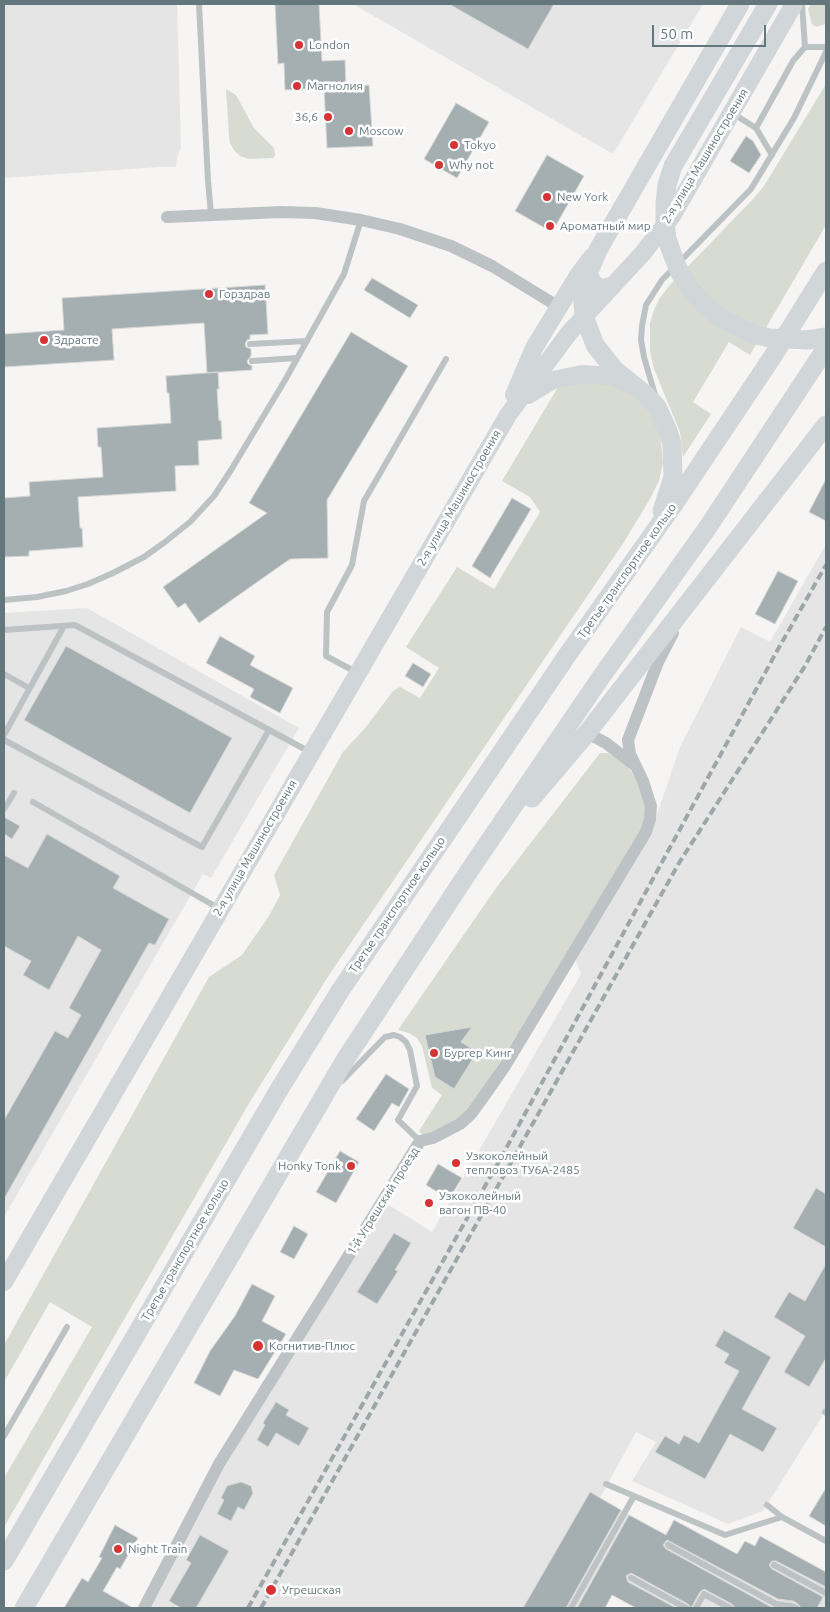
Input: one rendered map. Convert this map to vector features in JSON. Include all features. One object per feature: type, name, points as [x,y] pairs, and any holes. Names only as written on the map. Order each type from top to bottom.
[{"type":"main road","name":"2-я улица Машиностроения","points":[[508,415],[534,348],[579,274],[598,250],[740,4]]},
{"type":"main road","points":[[768,4],[673,166],[667,185],[665,203],[666,230],[680,273],[691,290],[720,317],[753,334],[770,338],[807,340],[826,337]]},
{"type":"main road","name":"2-я улица Машиностроения","points":[[4,1282],[508,415],[584,316],[643,253],[672,216],[794,4]]},
{"type":"main road","points":[[598,250],[588,274],[582,304],[584,316],[595,345],[614,369],[636,386],[657,407],[672,444],[673,477],[665,504],[640,552]]},
{"type":"main road","name":"Третье транспортное кольцо","points":[[4,1562],[315,1030],[441,840],[768,364],[826,271]]},
{"type":"main road","points":[[588,274],[594,285],[602,289],[612,286]]},
{"type":"main road","points":[[24,1608],[315,1109],[374,1013],[599,680],[708,528],[826,348]]},
{"type":"main road","points":[[508,415],[534,390],[553,380],[568,376],[582,374],[611,376],[636,386]]},
{"type":"main road","points":[[469,871],[587,733],[826,425]]},
{"type":"street","points":[[167,217],[281,212],[315,213],[361,220],[400,229],[451,246],[492,266],[559,306]]},
{"type":"street","name":"1-й Угрешский проезд","points":[[144,1608],[219,1464],[420,1141],[432,1138],[460,1124],[472,1114],[505,1066],[646,832],[651,806],[643,781],[634,766],[628,740],[658,662],[686,607]]},
{"type":"street","name":"1-й Угрешский проезд","points":[[587,733],[606,743],[634,766]]},
{"type":"lane","points":[[199,4],[211,214]]},
{"type":"lane","points":[[756,128],[793,61],[805,47],[802,4]]},
{"type":"lane","points":[[805,47],[826,47]]},
{"type":"lane","points":[[663,418],[644,357],[641,340],[646,305],[662,280],[751,189],[794,118],[826,52]]},
{"type":"lane","points":[[732,113],[756,128],[772,155]]},
{"type":"lane","points":[[4,600],[37,597],[88,584],[144,557],[190,522],[214,496],[231,470],[297,358],[344,274],[361,220]]},
{"type":"lane","points":[[250,344],[307,340]]},
{"type":"lane","points":[[252,362],[297,358]]},
{"type":"lane","points":[[357,673],[326,656],[327,612],[352,565],[364,501],[446,359]]},
{"type":"lane","points":[[4,735],[64,626]]},
{"type":"lane","points":[[4,630],[75,626],[311,753]]},
{"type":"lane","points":[[4,674],[29,688]]},
{"type":"lane","points":[[4,740],[202,847],[270,730]]},
{"type":"lane","points":[[4,809],[14,793]]},
{"type":"lane","points":[[33,802],[220,909]]},
{"type":"lane","points":[[315,1109],[378,1043],[394,1035],[406,1042],[410,1050],[417,1086],[398,1120],[420,1141]]},
{"type":"lane","points":[[4,1436],[67,1328]]},
{"type":"lane","points":[[606,1484],[725,1535],[782,1517]]},
{"type":"lane","points":[[571,1608],[634,1496]]},
{"type":"lane","points":[[766,1505],[782,1517],[826,1541]]},
{"type":"lane","points":[[668,1545],[776,1604],[796,1608]]},
{"type":"lane","points":[[774,1565],[826,1593]]},
{"type":"lane","points":[[631,1578],[686,1608]]},
{"type":"lane","points":[[696,1608],[704,1594],[730,1608]]},
{"type":"shaded area","points":[[4,4],[177,4],[181,148],[177,157],[176,167],[4,178]]},
{"type":"shaded area","points":[[353,4],[703,4],[613,154]]},
{"type":"shaded area","points":[[811,4],[826,4],[826,24],[816,27],[812,24],[808,9]]},
{"type":"shaded area","points":[[826,84],[826,225],[750,355],[729,342],[693,402],[711,414],[683,457],[680,432],[654,369],[650,351],[650,323],[654,310],[659,299],[669,286],[764,186]]},
{"type":"shaded area","points":[[226,89],[236,95],[254,128],[274,148],[275,155],[273,158],[249,159],[240,156],[234,150],[230,143]]},
{"type":"shaded area","points":[[570,382],[608,383],[631,392],[650,413],[660,433],[663,463],[659,481],[624,542],[329,975],[251,1100],[4,1527],[4,1478],[92,1327],[50,1302],[4,1382],[4,1345],[209,977],[242,955],[269,916],[280,895],[274,875],[343,752],[366,727],[393,691],[400,687],[420,698],[439,668],[406,647],[457,567],[494,589],[540,512],[530,497],[502,481],[558,387]]},
{"type":"shaded area","points":[[826,544],[826,1410],[763,1511],[728,1524],[632,1481],[656,1442],[636,1432],[600,1498],[666,1535],[674,1520],[737,1554],[745,1541],[755,1546],[760,1536],[826,1572],[826,1608],[636,1608],[612,1595],[605,1608],[151,1608],[223,1470],[384,1202],[432,1232],[581,974],[575,959],[651,832],[680,747],[741,627],[770,642]]},
{"type":"shaded area","points":[[87,608],[299,728],[211,878],[203,874],[4,1217],[4,613]]},
{"type":"shaded area","points":[[600,753],[608,753],[619,759],[630,770],[639,784],[646,809],[641,831],[478,1098],[456,1121],[424,1136],[419,1131],[442,1095],[432,1088],[422,1046],[417,1038],[409,1033],[398,1030],[496,888]]},
{"type":"building","name":"London","points":[[275,4],[319,4],[322,61],[345,60],[346,87],[369,85],[373,146],[327,148],[324,88],[285,90],[284,63],[278,64]]},
{"type":"building","points":[[449,4],[554,4],[528,49]]},
{"type":"building","name":"Tokyo","points":[[456,103],[489,122],[457,178],[424,159]]},
{"type":"building","points":[[746,136],[753,141],[761,155],[749,173],[730,161]]},
{"type":"building","name":"New York","points":[[547,155],[584,176],[552,232],[515,211]]},
{"type":"building","points":[[372,278],[418,305],[410,318],[364,290]]},
{"type":"building","points":[[265,285],[268,334],[250,335],[250,339],[245,344],[246,347],[251,349],[251,356],[247,361],[252,366],[252,370],[207,373],[204,323],[112,329],[114,360],[4,367],[4,334],[64,330],[62,298]]},
{"type":"building","points":[[351,332],[408,366],[327,500],[328,558],[290,559],[199,623],[185,603],[178,608],[163,587],[267,513],[249,503]]},
{"type":"building","points":[[218,372],[219,389],[217,389],[222,439],[198,441],[199,465],[175,466],[176,491],[78,497],[83,547],[29,551],[29,556],[4,557],[4,498],[30,496],[29,482],[103,477],[101,447],[98,447],[97,428],[171,423],[166,376]]},
{"type":"building","points":[[826,479],[826,521],[809,512]]},
{"type":"building","points":[[512,498],[531,509],[490,578],[472,566]]},
{"type":"building","points":[[778,571],[798,581],[775,624],[755,614]]},
{"type":"building","points":[[220,636],[255,656],[250,665],[293,688],[280,713],[250,697],[254,689],[206,663]]},
{"type":"building","points":[[66,646],[232,738],[190,813],[24,720]]},
{"type":"building","points":[[413,663],[431,674],[423,687],[405,676]]},
{"type":"building","points":[[4,817],[20,826],[12,839],[4,834]]},
{"type":"building","points":[[47,834],[120,876],[113,888],[169,919],[155,945],[149,943],[4,1199],[4,1120],[55,1031],[68,1038],[81,1015],[69,1008],[101,950],[78,936],[49,990],[23,975],[31,961],[4,946],[4,855],[28,868]]},
{"type":"building","points":[[472,1027],[461,1042],[477,1052],[454,1089],[435,1077],[425,1035]]},
{"type":"building","points":[[386,1074],[409,1089],[399,1107],[392,1103],[374,1131],[356,1119]]},
{"type":"building","points":[[340,1151],[359,1162],[336,1203],[316,1192]]},
{"type":"building","points":[[438,1164],[462,1178],[449,1199],[426,1185]]},
{"type":"building","points":[[816,1188],[826,1194],[826,1247],[793,1228]]},
{"type":"building","points":[[294,1226],[308,1234],[294,1259],[280,1252]]},
{"type":"building","points":[[394,1233],[411,1243],[395,1270],[398,1271],[377,1304],[357,1292]]},
{"type":"building","points":[[826,1264],[826,1358],[809,1387],[784,1372],[805,1336],[774,1317],[789,1292],[805,1301]]},
{"type":"building","points":[[252,1284],[275,1296],[262,1321],[286,1334],[258,1379],[234,1370],[220,1396],[194,1383],[210,1351],[235,1316]]},
{"type":"building","points":[[724,1330],[771,1357],[742,1409],[777,1428],[763,1452],[730,1434],[705,1479],[655,1452],[665,1436],[679,1444],[684,1435],[699,1443],[739,1371],[724,1363],[729,1354],[715,1346]]},
{"type":"building","points":[[276,1402],[289,1410],[286,1415],[309,1428],[299,1446],[276,1433],[268,1447],[257,1440],[265,1425],[263,1423]]},
{"type":"building","points":[[241,1482],[251,1486],[253,1493],[244,1510],[238,1507],[231,1521],[217,1514],[224,1500],[221,1498],[227,1486]]},
{"type":"building","points":[[826,1488],[826,1526],[809,1516]]},
{"type":"building","points":[[590,1492],[621,1510],[566,1608],[523,1608]]},
{"type":"building","points":[[629,1515],[666,1535],[674,1520],[737,1554],[745,1541],[755,1546],[760,1536],[826,1572],[826,1587],[776,1561],[772,1561],[769,1565],[772,1569],[823,1597],[817,1608],[801,1608],[793,1601],[778,1599],[667,1540],[663,1545],[666,1549],[773,1608],[735,1608],[732,1604],[704,1589],[700,1592],[691,1608],[688,1604],[631,1573],[626,1576],[628,1582],[676,1608],[636,1608],[612,1595],[605,1608],[577,1608]]},
{"type":"building","points":[[115,1525],[138,1538],[120,1569],[117,1567],[103,1591],[133,1608],[64,1608],[82,1578],[88,1582],[102,1558],[99,1557]]},
{"type":"building","points":[[200,1535],[229,1551],[196,1608],[181,1608],[169,1601],[191,1563],[186,1560]]},
{"type":"railway","points":[[248,1608],[502,1156],[777,651],[826,565]]},
{"type":"railway","points":[[261,1608],[679,863],[805,666],[826,627]]},
{"type":"place","name":"London","points":[[299,45]]},
{"type":"place","name":"Магнолия","points":[[297,86]]},
{"type":"place","name":"36,6","points":[[328,117]]},
{"type":"place","name":"Moscow","points":[[349,131]]},
{"type":"place","name":"Tokyo","points":[[454,145]]},
{"type":"place","name":"Why not","points":[[439,165]]},
{"type":"place","name":"New York","points":[[547,197]]},
{"type":"place","name":"Ароматный мир","points":[[550,226]]},
{"type":"place","name":"Горздрав","points":[[209,294]]},
{"type":"place","name":"Здрасте","points":[[44,340]]},
{"type":"place","name":"Бургер Кинг","points":[[434,1053]]},
{"type":"place","name":"Узкоколейный тепловоз ТУ6А-2485","points":[[456,1163]]},
{"type":"place","name":"Honky Tonk","points":[[351,1166]]},
{"type":"place","name":"Узкоколейный вагон ПВ-40","points":[[429,1203]]},
{"type":"place","name":"Когнитив-Плюс","points":[[258,1346]]},
{"type":"place","name":"Night Train","points":[[118,1549]]},
{"type":"place","name":"Угрешская","points":[[271,1590]]}]
